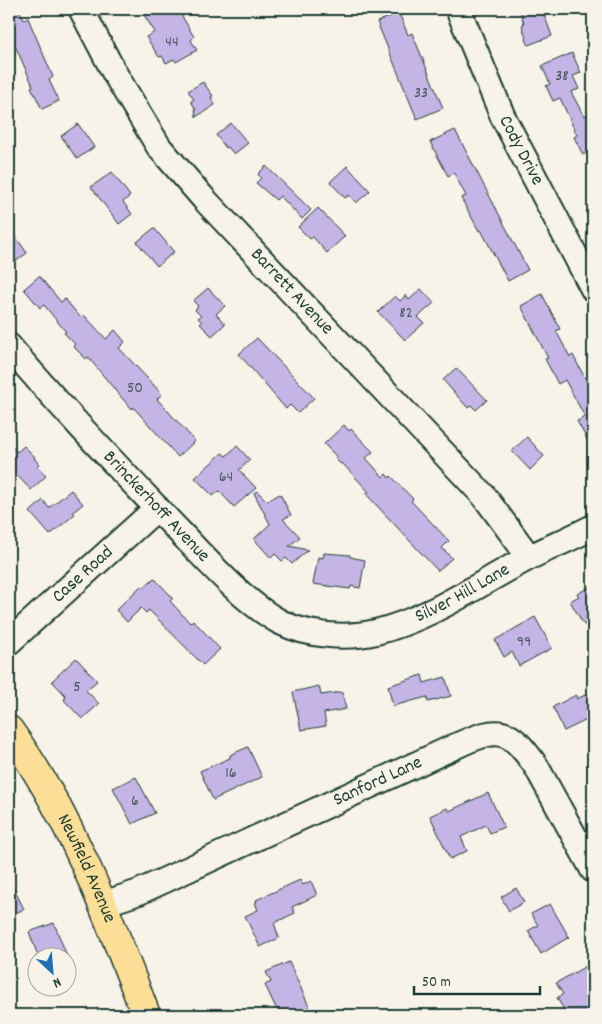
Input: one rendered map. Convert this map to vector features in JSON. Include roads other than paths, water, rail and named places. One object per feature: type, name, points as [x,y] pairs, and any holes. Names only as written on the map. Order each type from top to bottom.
[{"type":"main road","name":"Newfield Avenue","points":[[9,730],[49,791],[78,846],[103,904],[146,1015]]},
{"type":"street","name":"Barrett Avenue","points":[[81,9],[115,74],[159,147],[204,199],[484,496],[529,558]]},
{"type":"street","name":"Cody Drive","points":[[458,9],[503,117],[593,289]]},
{"type":"street","name":"Brinckerhoff Avenue","points":[[9,346],[157,508],[206,559],[252,602],[280,622],[302,631],[325,634]]},
{"type":"street","name":"Case Road","points":[[9,642],[157,508]]},
{"type":"street","name":"Silver Hill Lane","points":[[325,634],[352,635],[375,632],[427,614],[529,558],[593,527]]},
{"type":"street","name":"Sanford Lane","points":[[103,904],[139,892],[465,742],[481,735],[495,732],[507,735],[518,742],[536,766],[593,870]]}]
